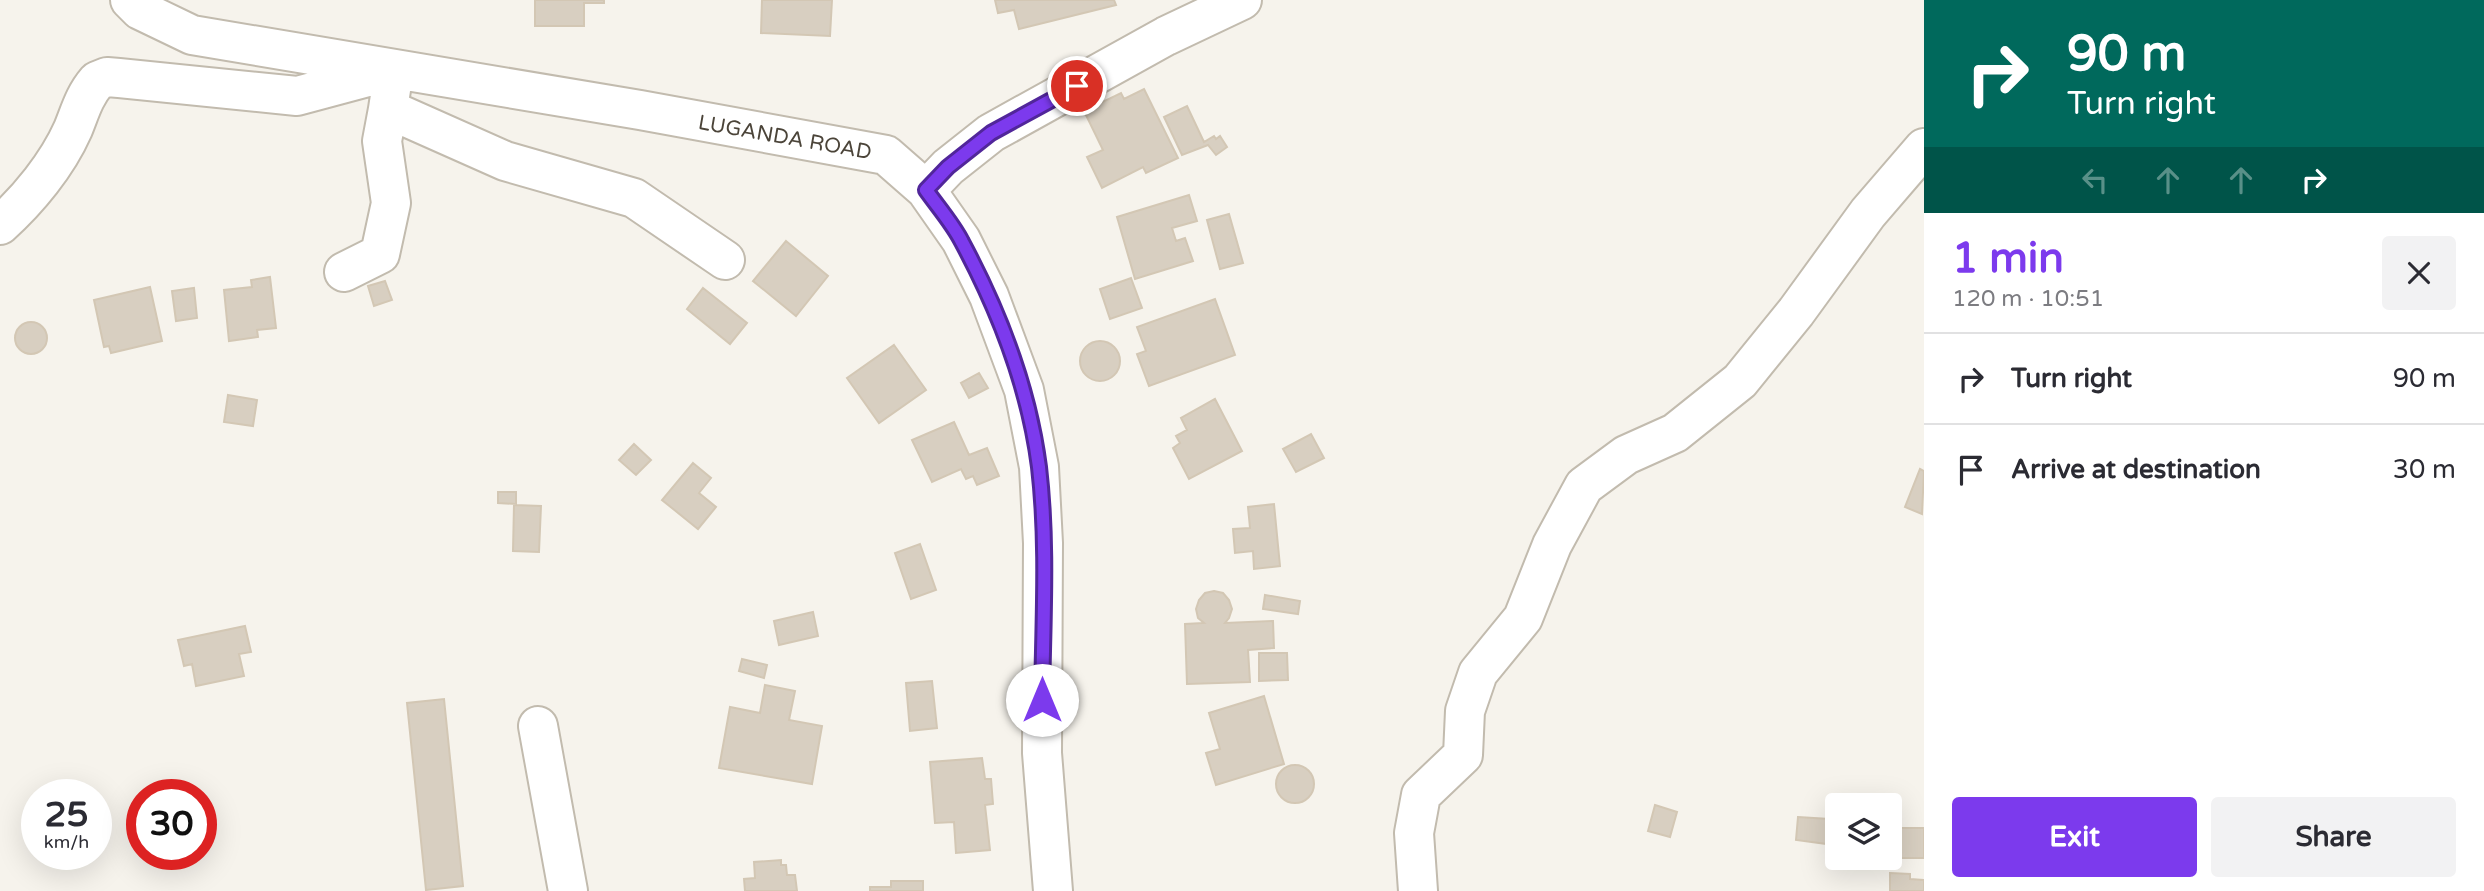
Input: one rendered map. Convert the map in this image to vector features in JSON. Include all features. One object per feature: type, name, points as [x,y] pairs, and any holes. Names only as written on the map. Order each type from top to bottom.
[{"type":"street","name":"LUGANDA ROAD","points":[[130,0],[140,10],[192,35],[640,110],[886,155],[926,190],[961,240],[989,296],[1024,390],[1039,467],[1043,543],[1042,753],[1053,891]]},
{"type":"street","points":[[926,190],[948,167],[991,133],[1166,36],[1242,0]]},
{"type":"street","points":[[0,226],[47,171],[72,130],[79,109],[96,80],[107,77],[297,96],[394,70],[382,141],[391,203],[380,254],[344,272]]},
{"type":"street","points":[[388,109],[505,161],[634,198],[725,260]]},
{"type":"street","points":[[1418,891],[1414,833],[1421,795],[1463,755],[1465,711],[1478,673],[1523,618],[1552,545],[1584,486],[1626,455],[1675,433],[1740,381],[1796,312],[1868,213],[1924,148]]},
{"type":"street","points":[[538,726],[568,891]]},
{"type":"building","points":[[535,0],[604,0],[604,3],[584,3],[584,26],[535,26]]},
{"type":"building","points":[[762,0],[832,0],[830,36],[761,33]]},
{"type":"building","points":[[995,0],[1114,0],[1116,5],[1019,29],[1014,10],[998,13]]},
{"type":"building","points":[[1144,89],[1178,158],[1146,173],[1143,167],[1102,188],[1087,157],[1103,150],[1084,111],[1121,93],[1124,99]]},
{"type":"building","points":[[1187,106],[1204,142],[1214,136],[1216,139],[1220,136],[1227,147],[1216,155],[1208,145],[1182,155],[1164,117]]},
{"type":"building","points":[[1189,195],[1197,221],[1172,228],[1176,241],[1185,238],[1193,261],[1135,279],[1117,217]]},
{"type":"building","points":[[1229,214],[1243,263],[1220,269],[1207,220]]},
{"type":"building","points":[[786,241],[828,276],[796,316],[753,281]]},
{"type":"building","points":[[270,277],[276,328],[257,330],[258,337],[229,341],[224,290],[252,287],[251,280]]},
{"type":"building","points":[[1131,278],[1142,308],[1110,319],[1100,289]]},
{"type":"building","points":[[385,281],[392,300],[374,306],[368,286]]},
{"type":"building","points":[[150,287],[162,341],[111,353],[109,346],[104,347],[94,300]]},
{"type":"building","points":[[194,288],[197,318],[176,321],[172,291]]},
{"type":"building","points":[[703,288],[747,323],[730,344],[687,309]]},
{"type":"building","points":[[1215,299],[1235,355],[1149,386],[1137,354],[1146,351],[1137,327]]},
{"type":"building","points":[[31,322],[42,327],[47,338],[42,349],[31,354],[20,349],[15,338],[20,327]]},
{"type":"building","points":[[1100,341],[1108,342],[1114,347],[1119,353],[1119,369],[1114,375],[1108,380],[1100,381],[1092,380],[1086,375],[1081,369],[1080,361],[1081,353],[1086,347],[1092,342]]},
{"type":"building","points":[[894,345],[926,390],[879,423],[847,378]]},
{"type":"building","points":[[979,373],[988,388],[969,398],[961,383]]},
{"type":"building","points":[[228,395],[257,400],[253,426],[224,422]]},
{"type":"building","points":[[1215,399],[1242,451],[1189,479],[1173,448],[1180,443],[1176,436],[1187,430],[1181,418]]},
{"type":"building","points":[[954,422],[969,455],[987,448],[999,476],[977,485],[973,476],[966,479],[961,469],[932,482],[912,440]]},
{"type":"building","points":[[1311,434],[1324,458],[1296,472],[1283,449]]},
{"type":"building","points":[[634,444],[651,460],[636,475],[619,460]]},
{"type":"building","points":[[693,463],[711,478],[699,493],[716,507],[698,529],[662,500]]},
{"type":"building","points":[[1920,469],[1924,471],[1922,514],[1905,507]]},
{"type":"building","points":[[498,492],[516,492],[516,504],[498,503]]},
{"type":"building","points":[[1274,504],[1280,566],[1254,569],[1253,551],[1235,553],[1233,529],[1250,528],[1248,507]]},
{"type":"building","points":[[514,505],[541,506],[539,552],[513,551]]},
{"type":"building","points":[[920,544],[936,590],[911,599],[895,553]]},
{"type":"building","points":[[1205,593],[1223,593],[1229,600],[1232,609],[1225,623],[1273,621],[1274,648],[1248,650],[1250,682],[1187,684],[1185,624],[1204,623],[1198,618],[1196,609]]},
{"type":"building","points":[[1265,595],[1300,601],[1298,614],[1263,609]]},
{"type":"building","points":[[813,612],[818,636],[779,645],[774,621]]},
{"type":"building","points":[[245,626],[251,652],[239,654],[244,676],[196,686],[192,664],[184,666],[178,640]]},
{"type":"building","points":[[1259,653],[1287,653],[1288,680],[1259,681]]},
{"type":"building","points":[[742,659],[767,665],[764,678],[739,671]]},
{"type":"building","points":[[932,681],[937,728],[910,731],[906,683]]},
{"type":"building","points":[[765,685],[795,691],[789,720],[822,726],[812,784],[719,768],[730,707],[760,713]]},
{"type":"building","points":[[1264,696],[1284,764],[1216,785],[1206,753],[1220,749],[1209,713]]},
{"type":"building","points":[[444,699],[463,886],[426,890],[407,703]]},
{"type":"building","points":[[982,758],[985,779],[991,779],[993,804],[985,805],[990,850],[956,853],[954,822],[935,823],[930,762]]},
{"type":"building","points":[[1295,765],[1308,771],[1314,784],[1308,797],[1295,803],[1282,797],[1276,784],[1282,771]]},
{"type":"building","points":[[1655,805],[1677,812],[1670,837],[1648,831]]},
{"type":"building","points":[[1798,817],[1825,819],[1825,844],[1796,840]]},
{"type":"building","points":[[1902,828],[1924,828],[1924,858],[1902,858]]},
{"type":"building","points":[[781,860],[781,865],[786,865],[787,875],[795,875],[797,891],[745,891],[744,879],[755,878],[754,862]]},
{"type":"building","points":[[1890,873],[1910,874],[1910,879],[1924,880],[1924,891],[1890,891]]},
{"type":"building","points":[[891,881],[923,881],[923,891],[870,891],[870,887],[891,887]]},
{"type":"route","points":[[1042,700],[1042,518],[1039,467],[1024,390],[989,296],[961,240],[926,190],[948,167],[991,133],[1077,86]]}]
